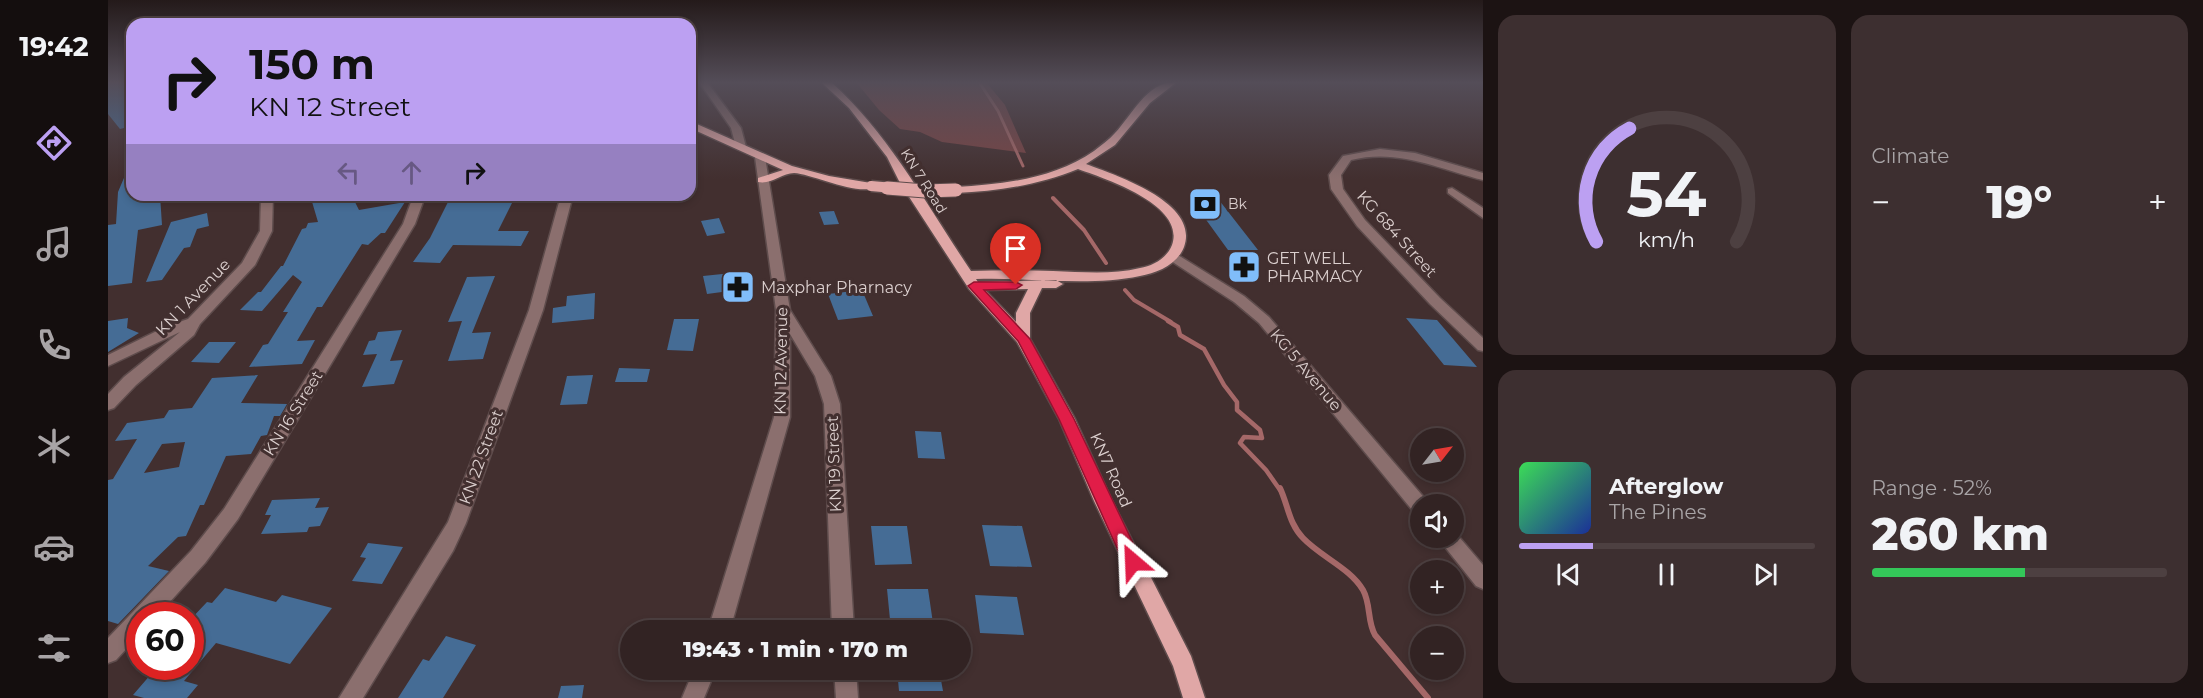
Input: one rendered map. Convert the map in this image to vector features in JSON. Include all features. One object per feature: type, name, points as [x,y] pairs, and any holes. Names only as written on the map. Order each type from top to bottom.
[{"type":"main road","name":"KN 7 Road","points":[[859,115],[892,156],[906,183],[971,280]]},
{"type":"main road","points":[[696,127],[793,170],[833,181],[925,191],[1011,186],[1051,176],[1078,165],[1111,143],[1135,115]]},
{"type":"main road","points":[[971,280],[1003,274],[1079,278],[1138,273],[1161,265],[1173,256],[1181,245],[1179,228],[1169,211],[1142,191],[1078,165]]},
{"type":"main road","points":[[762,180],[793,170]]},
{"type":"main road","points":[[952,253],[978,266],[1003,274]]},
{"type":"main road","points":[[971,280],[1037,285],[1067,282],[1079,278]]},
{"type":"main road","name":"KN7 Road","points":[[971,280],[1023,339],[1067,419],[1103,501],[1183,664],[1194,698]]},
{"type":"main road","points":[[1023,339],[1023,313],[1037,285]]},
{"type":"street","points":[[726,115],[736,128],[741,147]]},
{"type":"street","name":"KG 684 Street","points":[[1483,177],[1412,157],[1376,153],[1347,158],[1335,175],[1337,189],[1361,223],[1435,301],[1483,346]]},
{"type":"street","name":"KN 12 Avenue","points":[[723,620],[782,417],[783,310],[760,157]]},
{"type":"street","points":[[1452,190],[1483,214]]},
{"type":"street","name":"KN 1 Avenue","points":[[108,404],[130,381],[189,332],[193,322],[248,265],[266,231],[267,201]]},
{"type":"street","name":"KN 16 Street","points":[[156,602],[198,557],[231,514],[410,224],[417,201]]},
{"type":"street","name":"KN 22 Street","points":[[350,698],[446,545],[457,523],[536,310],[565,201]]},
{"type":"street","name":"KG 5 Avenue","points":[[1173,256],[1239,300],[1264,320],[1410,494]]},
{"type":"street","name":"KN 19 Street","points":[[783,310],[823,376],[832,404],[843,620]]},
{"type":"street","points":[[108,361],[170,330],[193,322]]},
{"type":"street","points":[[1456,548],[1483,580]]},
{"type":"street","points":[[108,653],[126,634]]},
{"type":"street","points":[[693,698],[700,680]]},
{"type":"street","points":[[846,680],[847,698]]},
{"type":"shaded area","points":[[884,115],[1009,115],[1026,153],[942,142],[920,132],[900,129]]},
{"type":"building","points":[[108,115],[126,115],[126,128],[120,129]]},
{"type":"building","points":[[126,173],[126,201],[160,201],[162,225],[138,230],[132,283],[108,286],[108,225],[116,224],[118,192]]},
{"type":"building","points":[[1191,199],[1219,200],[1258,250],[1228,250]]},
{"type":"building","points":[[312,201],[354,201],[359,210],[405,202],[385,233],[381,233],[368,245],[362,244],[322,307],[317,307],[297,341],[315,340],[302,364],[249,367],[263,345],[268,344],[288,312],[283,312],[302,282],[293,275],[262,311],[240,310],[258,292],[261,292],[283,266],[302,229],[306,228],[308,223],[318,222]]},
{"type":"building","points":[[448,201],[513,201],[498,231],[529,231],[521,246],[453,245],[440,263],[413,262],[430,238]]},
{"type":"building","points":[[834,211],[839,224],[824,225],[819,212]]},
{"type":"building","points":[[207,213],[209,226],[197,229],[190,247],[184,248],[162,280],[146,282],[171,222]]},
{"type":"building","points":[[719,218],[725,233],[707,236],[701,221]]},
{"type":"building","points":[[732,273],[737,290],[707,294],[703,276]]},
{"type":"building","points":[[495,276],[472,333],[491,332],[483,359],[448,361],[462,321],[448,322],[467,277]]},
{"type":"building","points":[[862,290],[873,316],[838,320],[828,294]]},
{"type":"building","points":[[595,293],[594,319],[552,323],[553,308],[566,306],[567,296]]},
{"type":"building","points":[[128,318],[127,328],[139,333],[108,352],[108,321]]},
{"type":"building","points":[[1406,318],[1437,320],[1477,367],[1444,365]]},
{"type":"building","points":[[674,319],[699,319],[693,351],[667,350]]},
{"type":"building","points":[[402,330],[390,361],[403,360],[394,384],[362,387],[377,354],[363,355],[369,341],[375,340],[378,332]]},
{"type":"building","points":[[209,342],[236,342],[219,363],[191,362]]},
{"type":"building","points":[[619,368],[650,369],[647,382],[615,382]]},
{"type":"building","points":[[258,375],[241,403],[287,404],[280,416],[274,416],[267,435],[261,436],[251,454],[226,456],[204,505],[200,505],[186,536],[178,537],[148,566],[169,571],[139,602],[126,602],[126,616],[118,624],[108,621],[108,480],[113,479],[137,439],[115,441],[127,423],[164,418],[169,410],[192,408],[212,378]],"holes":[[[185,442],[179,467],[144,473],[162,444]]]},
{"type":"building","points":[[593,375],[587,404],[560,405],[567,376]]},
{"type":"building","points":[[915,431],[941,432],[945,459],[918,458]]},
{"type":"building","points":[[320,498],[315,508],[329,507],[320,526],[309,527],[307,532],[261,534],[271,515],[265,515],[272,500]]},
{"type":"building","points":[[982,525],[1022,526],[1032,567],[990,566]]},
{"type":"building","points":[[871,526],[907,526],[912,564],[875,565]]},
{"type":"building","points":[[368,543],[403,547],[382,584],[352,581],[366,558],[360,557]]},
{"type":"building","points":[[225,588],[276,602],[282,595],[332,608],[290,664],[216,643],[204,657],[204,605],[207,602],[212,603]]},
{"type":"building","points":[[887,589],[928,589],[933,620],[890,620]]},
{"type":"building","points":[[975,595],[1017,597],[1024,635],[980,633]]},
{"type":"building","points":[[446,636],[476,645],[443,698],[398,698],[423,659],[429,661]]},
{"type":"building","points":[[146,680],[185,680],[198,685],[187,698],[144,698],[133,695]]},
{"type":"building","points":[[898,680],[941,680],[943,691],[899,691]]},
{"type":"building","points":[[584,685],[582,698],[558,698],[561,686]]},
{"type":"waterway","points":[[1000,115],[1023,166]]},
{"type":"waterway","points":[[1053,198],[1084,230],[1106,263]]},
{"type":"waterway","points":[[1125,290],[1134,300],[1171,322]]},
{"type":"waterway","points":[[1168,321],[1178,327],[1180,335],[1204,349],[1224,385],[1237,402],[1237,410],[1260,430],[1262,438],[1244,437],[1240,443],[1266,470],[1280,490]]},
{"type":"waterway","points":[[1280,488],[1298,533],[1357,582],[1365,595],[1375,635],[1428,698]]},
{"type":"place","name":"Bk","points":[[1205,204]]},
{"type":"place","name":"GET WELL PHARMACY","points":[[1244,267]]},
{"type":"place","name":"Maxphar Pharnacy","points":[[738,287]]},
{"type":"route","points":[[1016,285],[974,286],[1023,339],[1067,419],[1133,562]]}]
